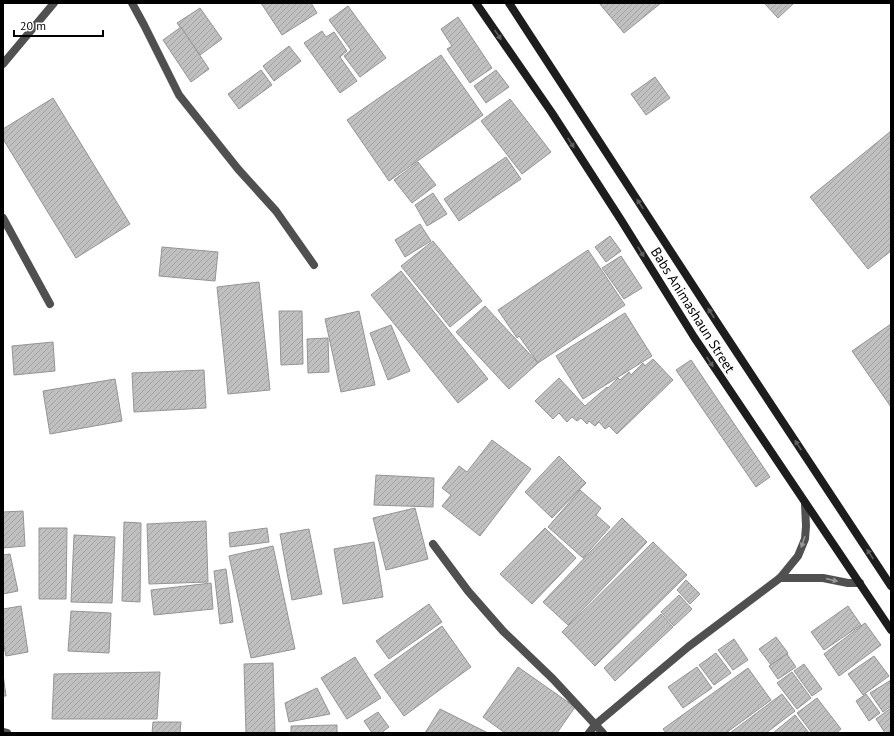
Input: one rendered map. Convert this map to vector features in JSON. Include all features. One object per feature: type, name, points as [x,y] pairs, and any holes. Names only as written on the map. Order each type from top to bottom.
[{"type":"main road","name":"Babs Animashaun Street","points":[[476,3],[552,113],[694,337],[891,630]]},
{"type":"main road","name":"Babs Animashaun Street","points":[[509,3],[722,331],[891,586]]},
{"type":"street","points":[[3,64],[54,3]]},
{"type":"street","points":[[132,3],[179,95],[238,169],[276,211],[314,265]]},
{"type":"street","points":[[3,218],[50,304]]},
{"type":"street","points":[[589,733],[596,724],[688,646],[780,578],[798,556],[805,538],[805,504]]},
{"type":"street","points":[[432,544],[468,591],[503,631],[553,679],[604,733]]},
{"type":"street","points":[[780,578],[823,578],[848,583],[860,583]]},
{"type":"street","points":[[3,732],[7,733]]},
{"type":"building","points":[[261,3],[311,3],[317,13],[282,35]]},
{"type":"building","points":[[599,3],[661,3],[624,33]]},
{"type":"building","points":[[764,3],[794,3],[778,18]]},
{"type":"building","points":[[348,6],[386,58],[360,77],[344,56],[351,50],[329,20]]},
{"type":"building","points":[[200,8],[222,39],[200,55],[177,23]]},
{"type":"building","points":[[458,17],[492,68],[470,83],[447,49],[452,46],[441,29]]},
{"type":"building","points":[[181,27],[209,69],[191,82],[163,40]]},
{"type":"building","points":[[322,31],[326,37],[334,32],[347,51],[340,57],[357,81],[340,93],[304,43]]},
{"type":"building","points":[[289,46],[301,61],[274,81],[263,66]]},
{"type":"building","points":[[441,55],[483,115],[389,181],[347,120]]},
{"type":"building","points":[[261,70],[272,85],[239,109],[228,94]]},
{"type":"building","points":[[496,70],[509,87],[486,103],[474,86]]},
{"type":"building","points":[[655,77],[670,98],[646,115],[631,94]]},
{"type":"building","points":[[53,98],[130,224],[76,258],[3,139],[3,129]]},
{"type":"building","points":[[510,99],[551,152],[522,174],[481,121]]},
{"type":"building","points":[[891,131],[891,251],[868,269],[810,197]]},
{"type":"building","points":[[506,157],[521,179],[459,221],[444,199]]},
{"type":"building","points":[[418,162],[436,185],[412,203],[394,180]]},
{"type":"building","points":[[433,193],[447,214],[427,226],[415,205]]},
{"type":"building","points":[[420,224],[431,241],[405,257],[395,240]]},
{"type":"building","points":[[610,236],[621,251],[606,262],[595,247]]},
{"type":"building","points":[[433,241],[482,301],[450,327],[401,266]]},
{"type":"building","points":[[162,247],[218,252],[215,281],[159,276]]},
{"type":"building","points":[[588,250],[625,305],[538,363],[519,336],[517,338],[498,310]]},
{"type":"building","points":[[621,256],[642,288],[624,299],[602,268]]},
{"type":"building","points":[[401,271],[488,379],[458,403],[371,295]]},
{"type":"building","points":[[259,282],[270,390],[228,394],[217,287]]},
{"type":"building","points":[[485,306],[538,363],[509,389],[456,332]]},
{"type":"building","points":[[279,311],[302,311],[303,364],[281,365]]},
{"type":"building","points":[[359,311],[375,385],[341,392],[325,319]]},
{"type":"building","points":[[625,313],[652,356],[583,399],[556,356]]},
{"type":"building","points":[[891,324],[891,407],[852,351]]},
{"type":"building","points":[[391,325],[410,371],[388,380],[370,333]]},
{"type":"building","points":[[328,338],[329,372],[308,373],[307,339]]},
{"type":"building","points":[[53,342],[55,371],[14,375],[12,346]]},
{"type":"building","points":[[653,359],[673,380],[617,434],[609,426],[605,429],[599,422],[595,426],[589,421],[587,424],[581,418],[577,421],[572,417],[567,422],[559,413],[553,419],[535,401],[559,378],[585,406],[618,378],[620,380],[629,372],[631,375],[643,363],[645,366]]},
{"type":"building","points":[[691,360],[770,477],[756,487],[676,370]]},
{"type":"building","points":[[204,370],[206,408],[134,412],[132,373]]},
{"type":"building","points":[[115,379],[122,421],[50,434],[43,391]]},
{"type":"building","points":[[492,440],[531,469],[480,536],[442,506],[451,495],[442,488],[459,466],[467,472]]},
{"type":"building","points":[[559,456],[586,483],[552,518],[525,492]]},
{"type":"building","points":[[376,475],[434,478],[433,507],[374,505]]},
{"type":"building","points":[[580,490],[601,508],[596,515],[610,527],[583,558],[548,527]]},
{"type":"building","points":[[415,508],[428,559],[386,570],[373,518]]},
{"type":"building","points":[[23,511],[25,546],[3,548],[3,512]]},
{"type":"building","points":[[622,518],[647,542],[568,625],[543,602]]},
{"type":"building","points":[[206,521],[208,582],[149,584],[147,524]]},
{"type":"building","points":[[124,522],[141,523],[140,602],[122,601]]},
{"type":"building","points":[[39,528],[67,528],[66,599],[39,599]]},
{"type":"building","points":[[267,528],[269,542],[230,547],[229,533]]},
{"type":"building","points":[[545,528],[576,558],[532,604],[500,574]]},
{"type":"building","points":[[309,529],[322,594],[292,600],[280,534]]},
{"type":"building","points":[[74,535],[115,537],[112,603],[71,602]]},
{"type":"building","points":[[374,542],[383,597],[343,604],[334,549]]},
{"type":"building","points":[[653,542],[687,575],[595,666],[562,632]]},
{"type":"building","points":[[273,546],[295,649],[251,658],[229,556]]},
{"type":"building","points":[[10,554],[18,591],[3,594],[3,555]]},
{"type":"building","points":[[226,569],[233,622],[220,624],[214,571]]},
{"type":"building","points":[[686,580],[700,594],[690,604],[677,590]]},
{"type":"building","points":[[211,583],[213,609],[154,615],[151,590]]},
{"type":"building","points":[[679,595],[692,609],[674,626],[661,612]]},
{"type":"building","points":[[429,604],[442,622],[389,659],[376,641]]},
{"type":"building","points":[[21,606],[28,652],[6,656],[3,642],[3,609]]},
{"type":"building","points":[[848,606],[861,625],[824,650],[811,632]]},
{"type":"building","points":[[71,611],[111,613],[109,653],[68,651]]},
{"type":"building","points":[[661,614],[673,627],[615,681],[604,668]]},
{"type":"building","points":[[865,623],[881,645],[839,676],[824,654]]},
{"type":"building","points":[[442,626],[471,667],[404,716],[374,675]]},
{"type":"building","points":[[776,637],[788,653],[771,665],[759,649]]},
{"type":"building","points":[[734,639],[748,660],[733,670],[718,650]]},
{"type":"building","points":[[716,653],[731,673],[714,685],[699,665]]},
{"type":"building","points":[[787,654],[796,667],[778,679],[769,666]]},
{"type":"building","points":[[874,656],[889,676],[863,695],[848,674]]},
{"type":"building","points":[[355,657],[381,698],[347,719],[321,678]]},
{"type":"building","points":[[273,663],[275,733],[246,733],[244,664]]},
{"type":"building","points":[[804,664],[822,689],[812,696],[794,671]]},
{"type":"building","points":[[518,667],[575,707],[557,733],[505,733],[483,717]]},
{"type":"building","points":[[697,667],[712,688],[683,708],[668,687]]},
{"type":"building","points":[[748,668],[771,700],[726,733],[666,733],[663,729]]},
{"type":"building","points":[[160,672],[157,719],[52,719],[54,674]]},
{"type":"building","points":[[792,672],[811,698],[797,709],[777,683]]},
{"type":"building","points":[[3,674],[6,696],[3,696]]},
{"type":"building","points":[[891,680],[891,706],[883,712],[870,693]]},
{"type":"building","points":[[317,688],[330,714],[289,722],[285,703]]},
{"type":"building","points":[[782,694],[795,711],[766,733],[730,733]]},
{"type":"building","points":[[866,694],[880,713],[869,721],[856,701]]},
{"type":"building","points":[[817,698],[841,729],[836,733],[812,733],[797,713]]},
{"type":"building","points":[[891,708],[891,733],[885,733],[876,719]]},
{"type":"building","points":[[440,709],[488,733],[425,733]]},
{"type":"building","points":[[378,712],[389,727],[381,733],[372,733],[364,721]]},
{"type":"building","points":[[795,715],[809,733],[773,733]]},
{"type":"building","points":[[153,722],[181,722],[180,733],[152,733]]},
{"type":"building","points":[[337,725],[337,733],[291,733],[291,726]]}]
